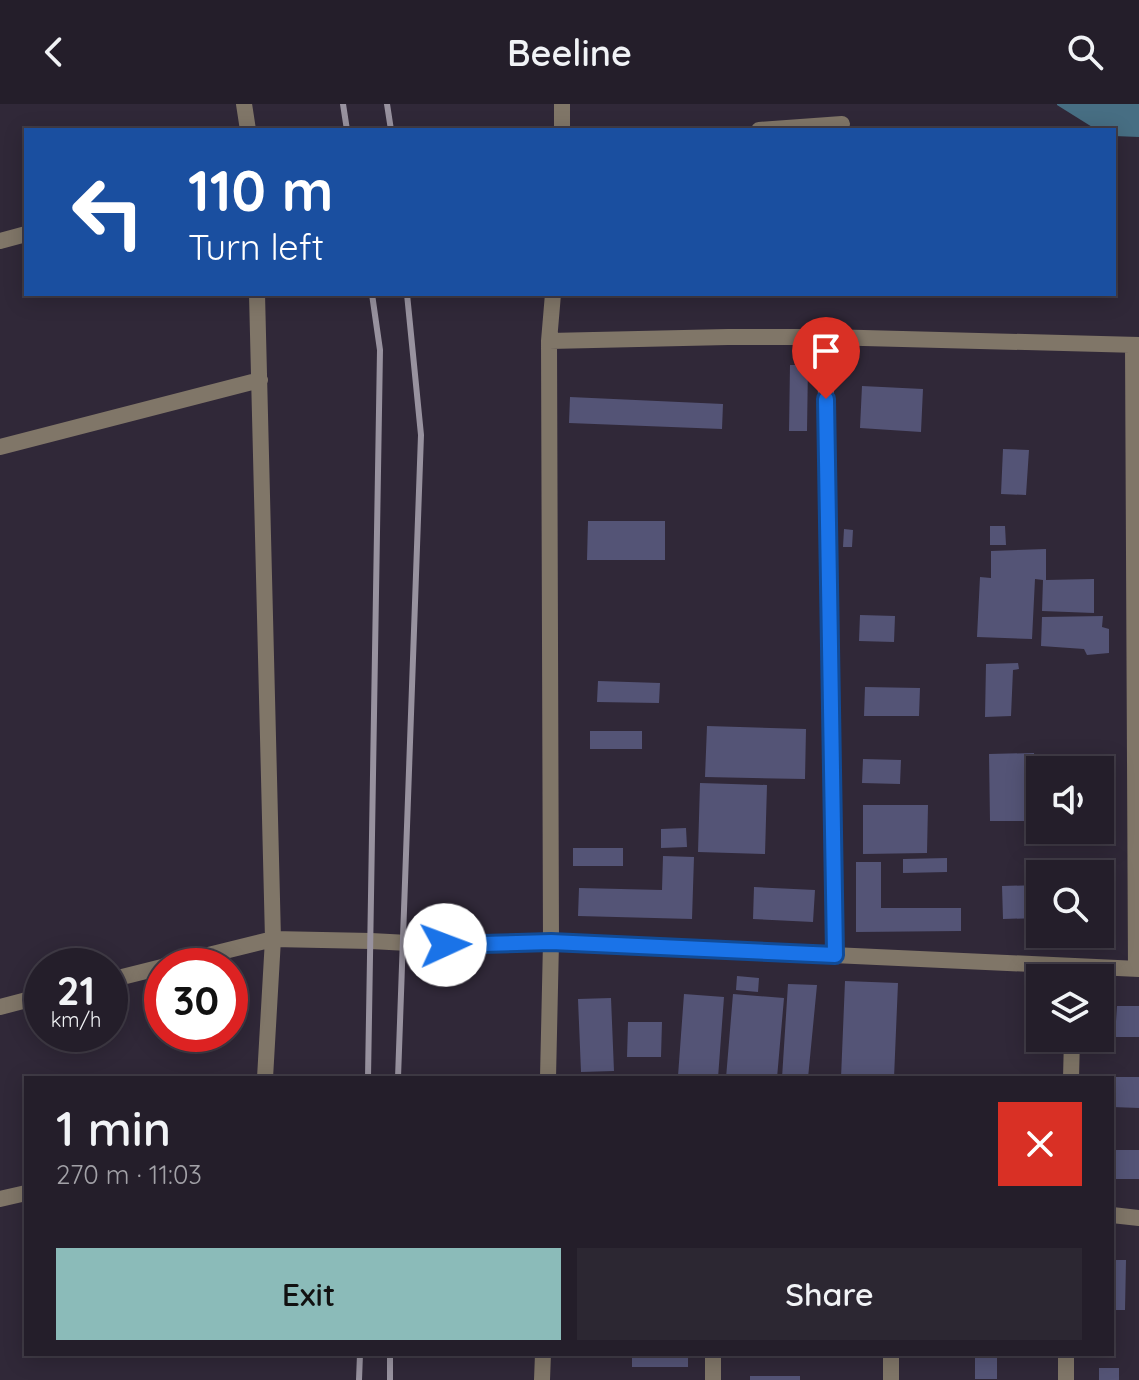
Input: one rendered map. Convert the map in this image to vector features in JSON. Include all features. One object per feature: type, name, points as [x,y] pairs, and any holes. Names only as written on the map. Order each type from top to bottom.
[{"type":"street","points":[[244,104],[248,128]]},
{"type":"street","points":[[562,104],[562,128]]},
{"type":"street","points":[[787,128],[842,124]]},
{"type":"street","points":[[0,241],[24,235]]},
{"type":"street","points":[[257,296],[273,939],[265,1076]]},
{"type":"street","points":[[548,1076],[551,942],[549,341],[553,296]]},
{"type":"street","points":[[549,341],[825,337],[1136,345],[1138,969],[1114,970]]},
{"type":"street","points":[[825,337],[835,955]]},
{"type":"street","points":[[0,447],[260,380]]},
{"type":"street","points":[[236,948],[273,939],[445,945],[551,942],[835,955],[1026,969]]},
{"type":"street","points":[[0,1007],[24,1001]]},
{"type":"street","points":[[1071,1076],[1072,1052]]},
{"type":"street","points":[[0,1199],[24,1193]]},
{"type":"street","points":[[1114,1215],[1139,1218]]},
{"type":"street","points":[[542,1380],[543,1356]]},
{"type":"street","points":[[713,1356],[713,1380]]},
{"type":"street","points":[[891,1356],[891,1380]]},
{"type":"street","points":[[1066,1356],[1066,1380]]},
{"type":"water","points":[[1139,104],[1139,137],[1116,136],[1116,128],[1094,128],[1057,105]]},
{"type":"building","points":[[790,365],[808,365],[807,431],[789,431]]},
{"type":"building","points":[[862,386],[923,389],[921,432],[860,428]]},
{"type":"building","points":[[570,397],[723,404],[722,429],[569,423]]},
{"type":"building","points":[[1003,449],[1029,450],[1026,495],[1001,494]]},
{"type":"building","points":[[588,521],[665,521],[665,560],[587,560]]},
{"type":"building","points":[[990,526],[1005,526],[1006,545],[990,545]]},
{"type":"building","points":[[844,529],[853,530],[852,547],[843,547]]},
{"type":"building","points":[[1046,549],[1046,580],[1094,579],[1094,613],[1042,611],[1043,580],[1035,579],[1032,639],[977,637],[980,577],[991,578],[991,551]]},
{"type":"building","points":[[860,615],[895,616],[894,642],[859,641]]},
{"type":"building","points":[[1103,616],[1102,627],[1109,629],[1109,653],[1087,655],[1084,649],[1041,646],[1042,617]]},
{"type":"building","points":[[1018,663],[1019,669],[1013,670],[1011,716],[985,717],[986,664]]},
{"type":"building","points":[[598,681],[660,683],[659,703],[597,702]]},
{"type":"building","points":[[865,687],[920,688],[919,716],[864,716]]},
{"type":"building","points":[[707,726],[806,729],[805,779],[705,777]]},
{"type":"building","points":[[590,731],[642,731],[642,749],[590,749]]},
{"type":"building","points":[[1034,753],[1034,756],[1026,756],[1026,821],[990,821],[989,754]]},
{"type":"building","points":[[863,759],[901,760],[900,784],[862,783]]},
{"type":"building","points":[[700,783],[767,785],[765,854],[698,852]]},
{"type":"building","points":[[863,805],[928,805],[927,853],[863,854]]},
{"type":"building","points":[[686,828],[687,847],[661,848],[661,829]]},
{"type":"building","points":[[573,848],[623,848],[623,866],[573,866]]},
{"type":"building","points":[[663,856],[694,857],[692,919],[578,916],[579,888],[662,890]]},
{"type":"building","points":[[947,858],[947,872],[903,873],[903,859]]},
{"type":"building","points":[[856,862],[881,862],[881,908],[961,908],[961,931],[856,932]]},
{"type":"building","points":[[1026,885],[1026,918],[1003,919],[1002,886]]},
{"type":"building","points":[[754,887],[815,890],[813,922],[753,919]]},
{"type":"building","points":[[737,976],[759,978],[758,992],[736,990]]},
{"type":"building","points":[[845,981],[898,983],[894,1076],[841,1076]]},
{"type":"building","points":[[788,984],[817,985],[808,1076],[782,1076]]},
{"type":"building","points":[[684,994],[724,997],[718,1076],[678,1076]]},
{"type":"building","points":[[733,994],[784,998],[777,1076],[726,1076]]},
{"type":"building","points":[[611,998],[614,1071],[581,1072],[578,999]]},
{"type":"building","points":[[1117,1006],[1139,1006],[1139,1037],[1115,1037]]},
{"type":"building","points":[[628,1022],[662,1022],[661,1057],[627,1057]]},
{"type":"building","points":[[1114,1077],[1139,1077],[1139,1108],[1114,1107]]},
{"type":"building","points":[[1114,1150],[1139,1150],[1139,1179],[1114,1179]]},
{"type":"building","points":[[1114,1260],[1126,1260],[1125,1310],[1114,1310]]},
{"type":"building","points":[[632,1356],[688,1356],[688,1367],[632,1367]]},
{"type":"building","points":[[975,1358],[997,1358],[997,1379],[975,1379]]},
{"type":"building","points":[[1099,1368],[1119,1368],[1119,1380],[1099,1380]]},
{"type":"building","points":[[750,1376],[800,1376],[800,1380],[750,1380]]},
{"type":"railway","points":[[343,104],[347,128]]},
{"type":"railway","points":[[387,104],[391,128]]},
{"type":"railway","points":[[368,1076],[380,350],[372,296]]},
{"type":"railway","points":[[398,1076],[421,435],[407,296]]},
{"type":"railway","points":[[359,1380],[360,1356]]},
{"type":"railway","points":[[390,1356],[390,1380]]},
{"type":"route","points":[[445,945],[551,942],[835,955],[826,399]]}]
